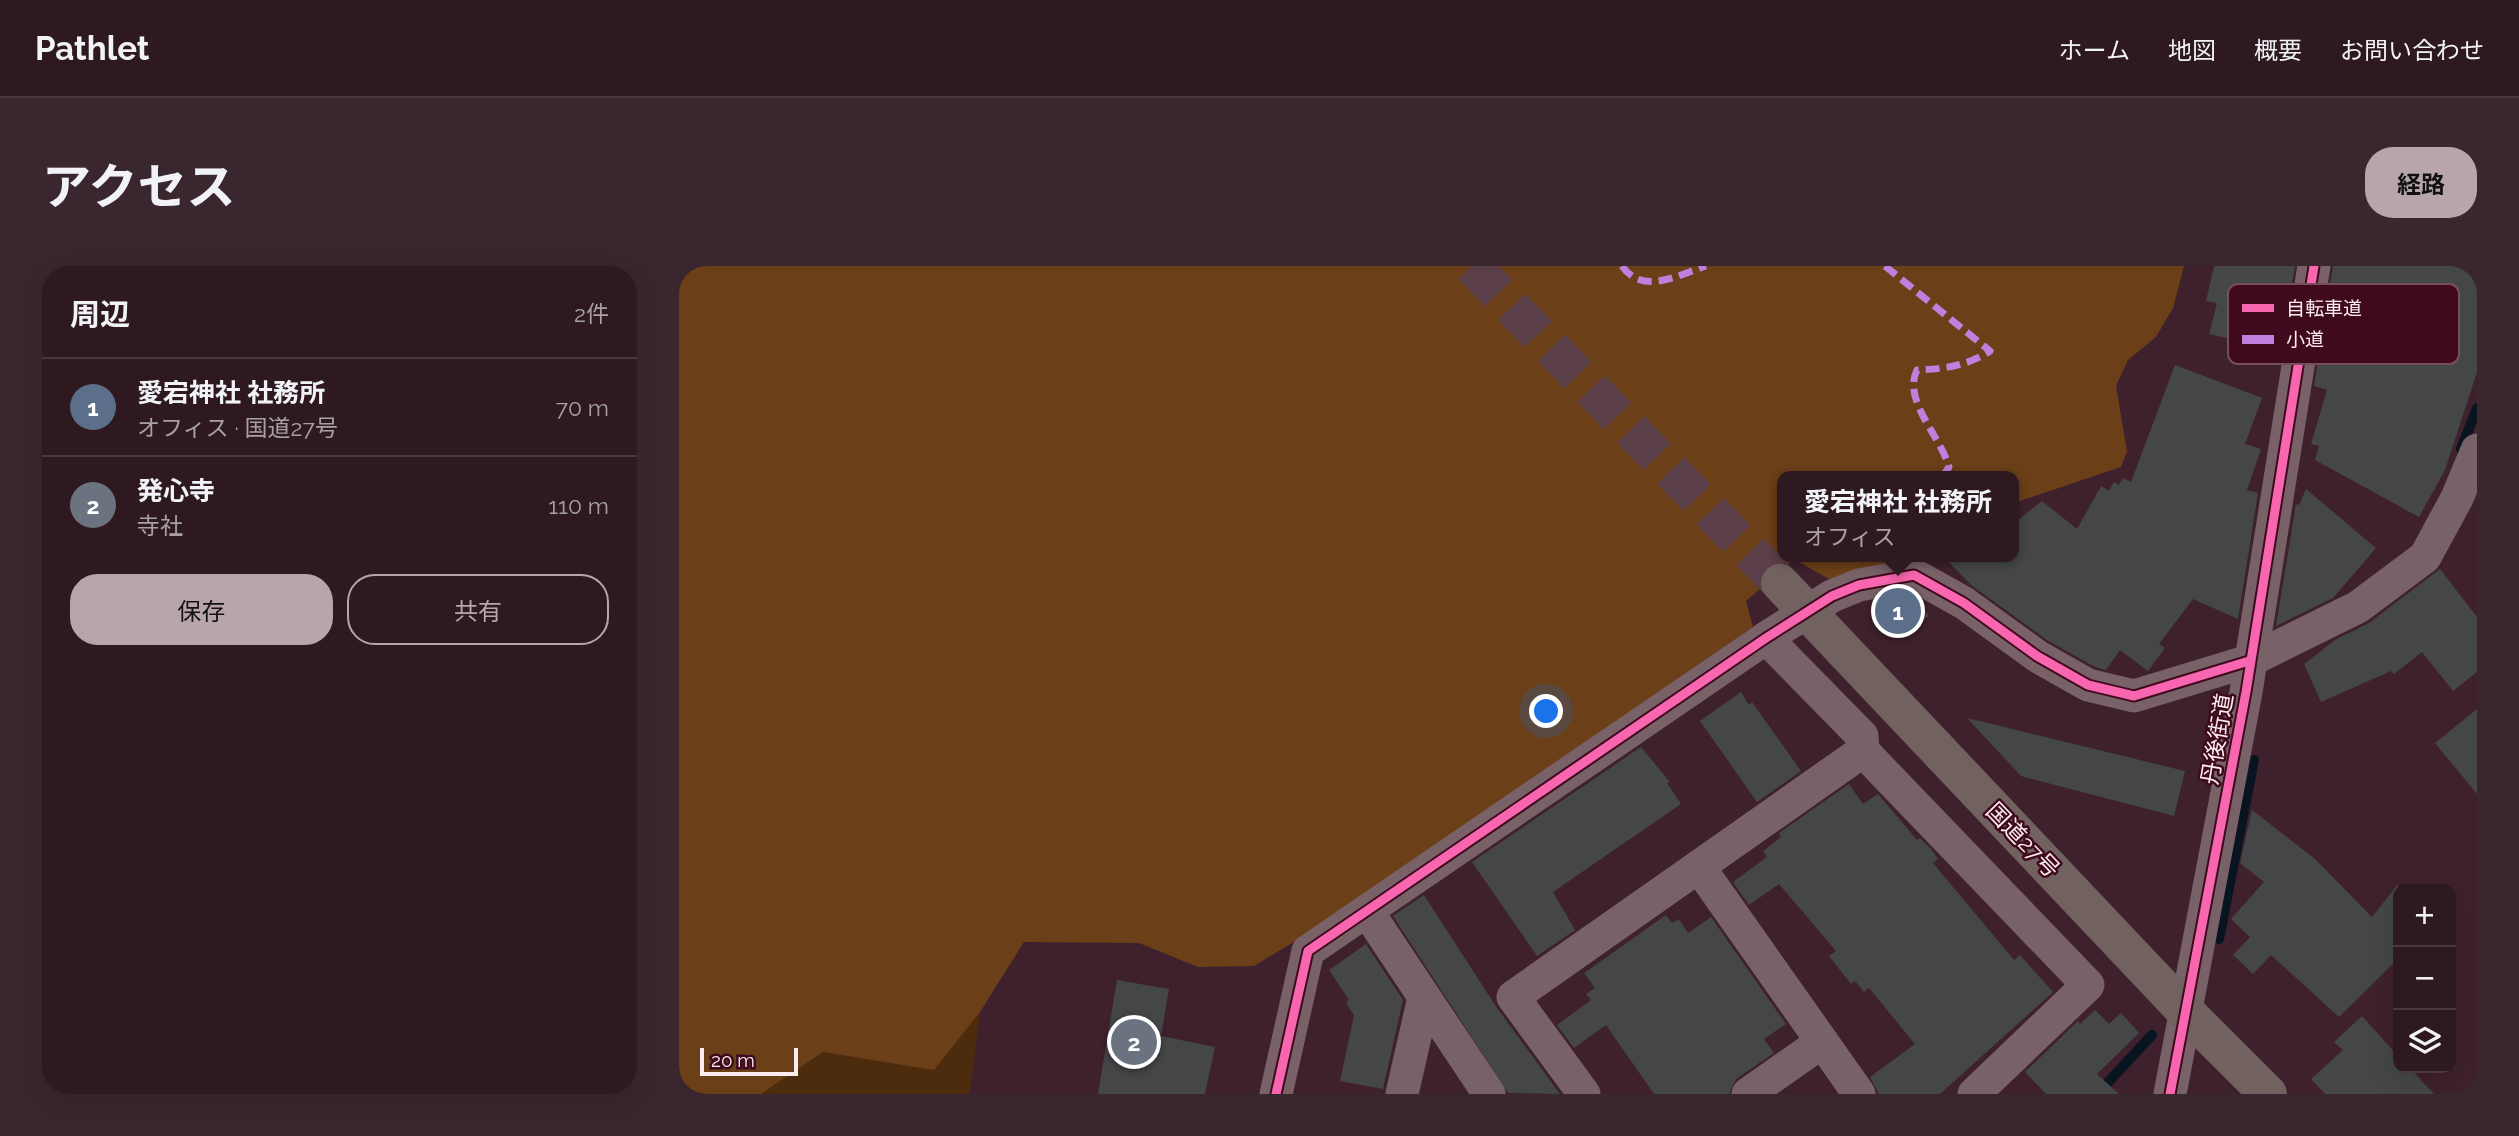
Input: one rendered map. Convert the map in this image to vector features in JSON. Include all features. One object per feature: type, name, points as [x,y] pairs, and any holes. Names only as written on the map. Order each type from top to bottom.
[{"type":"highway","name":"国道27号","points":[[1798,603],[2186,1012],[2268,1094]]},
{"type":"street","name":"丹後街道","points":[[2312,284],[2315,266]]},
{"type":"street","name":"丹後街道","points":[[2170,1094],[2246,692],[2249,660],[2299,364]]},
{"type":"street","points":[[1276,1094],[1308,951],[1766,638],[1832,596],[1859,586],[1914,575],[1963,603],[2037,656],[2088,685],[2134,695],[2249,660],[2358,607],[2425,556],[2452,510],[2477,450]]},
{"type":"street","points":[[1766,638],[1862,736],[1863,751],[2088,985],[1974,1094]]},
{"type":"street","points":[[1584,1094],[1514,997],[1863,751]]},
{"type":"street","points":[[1699,867],[1859,1094]]},
{"type":"street","points":[[1367,911],[1489,1094]]},
{"type":"street","points":[[1402,1094],[1424,997]]},
{"type":"street","points":[[1748,1094],[1822,1042]]},
{"type":"shaded area","points":[[679,266],[2184,266],[2173,308],[2156,337],[2128,360],[2116,386],[2127,451],[2121,467],[2019,501],[2019,471],[1777,471],[1777,562],[1791,562],[1746,601],[1753,627],[1297,940],[1254,966],[1198,967],[1139,943],[1024,942],[980,1012],[934,1070],[823,1052],[761,1094],[679,1094]]},
{"type":"shaded area","points":[[1799,562],[1911,562],[1909,564],[1836,583]]},
{"type":"shaded area","points":[[980,1012],[970,1094],[761,1094],[823,1052],[934,1069]]},
{"type":"building","points":[[2214,266],[2295,266],[2292,284],[2228,284],[2228,338],[2209,334],[2217,303],[2206,301]]},
{"type":"building","points":[[2333,266],[2477,266],[2477,372],[2445,470],[2419,517],[2315,460],[2319,446],[2311,444],[2327,390],[2314,386],[2317,364],[2459,364],[2459,284],[2330,284]]},
{"type":"building","points":[[2175,365],[2262,398],[2245,444],[2261,449],[2247,490],[2258,493],[2238,619],[2193,599],[2159,644],[2165,648],[2148,671],[2120,650],[2106,670],[2095,667],[2047,640],[1971,585],[1949,562],[2019,562],[2019,519],[2042,501],[2077,529],[2101,486],[2109,491],[2114,482],[2119,485],[2123,478],[2131,482]]},
{"type":"building","points":[[2306,489],[2376,548],[2333,598],[2276,626],[2296,504],[2299,505]]},
{"type":"building","points":[[2440,569],[2477,617],[2477,672],[2453,691],[2422,652],[2394,674],[2391,671],[2321,702],[2304,664],[2335,640],[2369,623]]},
{"type":"building","points":[[1911,595],[1923,602],[1921,605],[1929,616],[1896,638],[1873,602]]},
{"type":"building","points":[[1741,692],[1749,705],[1752,702],[1801,771],[1757,802],[1700,721]]},
{"type":"building","points":[[2477,709],[2477,794],[2435,743]]},
{"type":"building","points":[[1967,718],[2185,771],[2174,816],[2021,776]]},
{"type":"building","points":[[1641,747],[1670,782],[1667,783],[1681,804],[1553,892],[1575,930],[1537,956],[1472,862]]},
{"type":"building","points":[[1849,784],[1863,804],[1878,794],[1917,840],[1920,838],[1932,850],[1938,859],[1933,863],[2014,960],[2020,955],[2053,992],[1940,1094],[1879,1094],[1870,1077],[1915,1044],[1869,988],[1864,992],[1855,981],[1851,984],[1829,956],[1836,951],[1779,884],[1749,905],[1733,882],[1767,857],[1763,851],[1781,837],[1779,833]]},
{"type":"building","points":[[2252,810],[2315,859],[2372,917],[2393,890],[2393,964],[2339,1017],[2271,955],[2253,974],[2233,955],[2250,937],[2231,919],[2264,882],[2240,863]]},
{"type":"building","points":[[1424,895],[1497,1008],[1560,1094],[1508,1093],[1393,916]]},
{"type":"building","points":[[1666,915],[1672,923],[1679,919],[1688,933],[1711,917],[1786,1024],[1764,1039],[1774,1053],[1736,1079],[1729,1094],[1654,1094],[1606,1025],[1574,1048],[1557,1025],[1591,1000],[1586,994],[1595,988],[1584,973]]},
{"type":"building","points":[[1366,944],[1403,1000],[1383,1089],[1340,1081],[1354,1015],[1346,1003],[1349,1000],[1329,970]]},
{"type":"building","points":[[1117,980],[1169,989],[1161,1036],[1215,1047],[1205,1094],[1098,1094]]},
{"type":"building","points":[[2095,1010],[2109,1024],[2121,1013],[2139,1033],[2097,1074],[2119,1094],[2046,1094],[2025,1072],[2078,1021],[2080,1024]]},
{"type":"building","points":[[2362,1016],[2393,1050],[2393,1073],[2415,1073],[2434,1094],[2325,1094],[2311,1079],[2343,1050],[2334,1042]]},
{"type":"waterway","points":[[2461,449],[2477,408]]},
{"type":"waterway","points":[[2219,939],[2254,760]]},
{"type":"waterway","points":[[2100,1091],[2152,1035]]},
{"type":"tunnel","points":[[1472,266],[1780,583]]},
{"type":"marked path","points":[[1622,266],[1630,275],[1650,282],[1673,278],[1706,266]]},
{"type":"marked path","points":[[1885,266],[1990,351],[1955,366],[1917,370],[1914,382],[1918,406],[1945,455],[1949,467],[1946,471]]},
{"type":"cycle path","points":[[2311,284],[2314,266]]},
{"type":"cycle path","points":[[2170,1094],[2246,692],[2298,364]]},
{"type":"cycle path","points":[[1276,1094],[1308,951],[1766,638],[1832,596],[1859,585],[1914,575],[1964,603],[2037,656],[2088,685],[2134,696],[2249,661]]},
{"type":"place","name":"愛宕神社 社務所","points":[[1898,611]]},
{"type":"place","name":"発心寺","points":[[1134,1042]]}]
